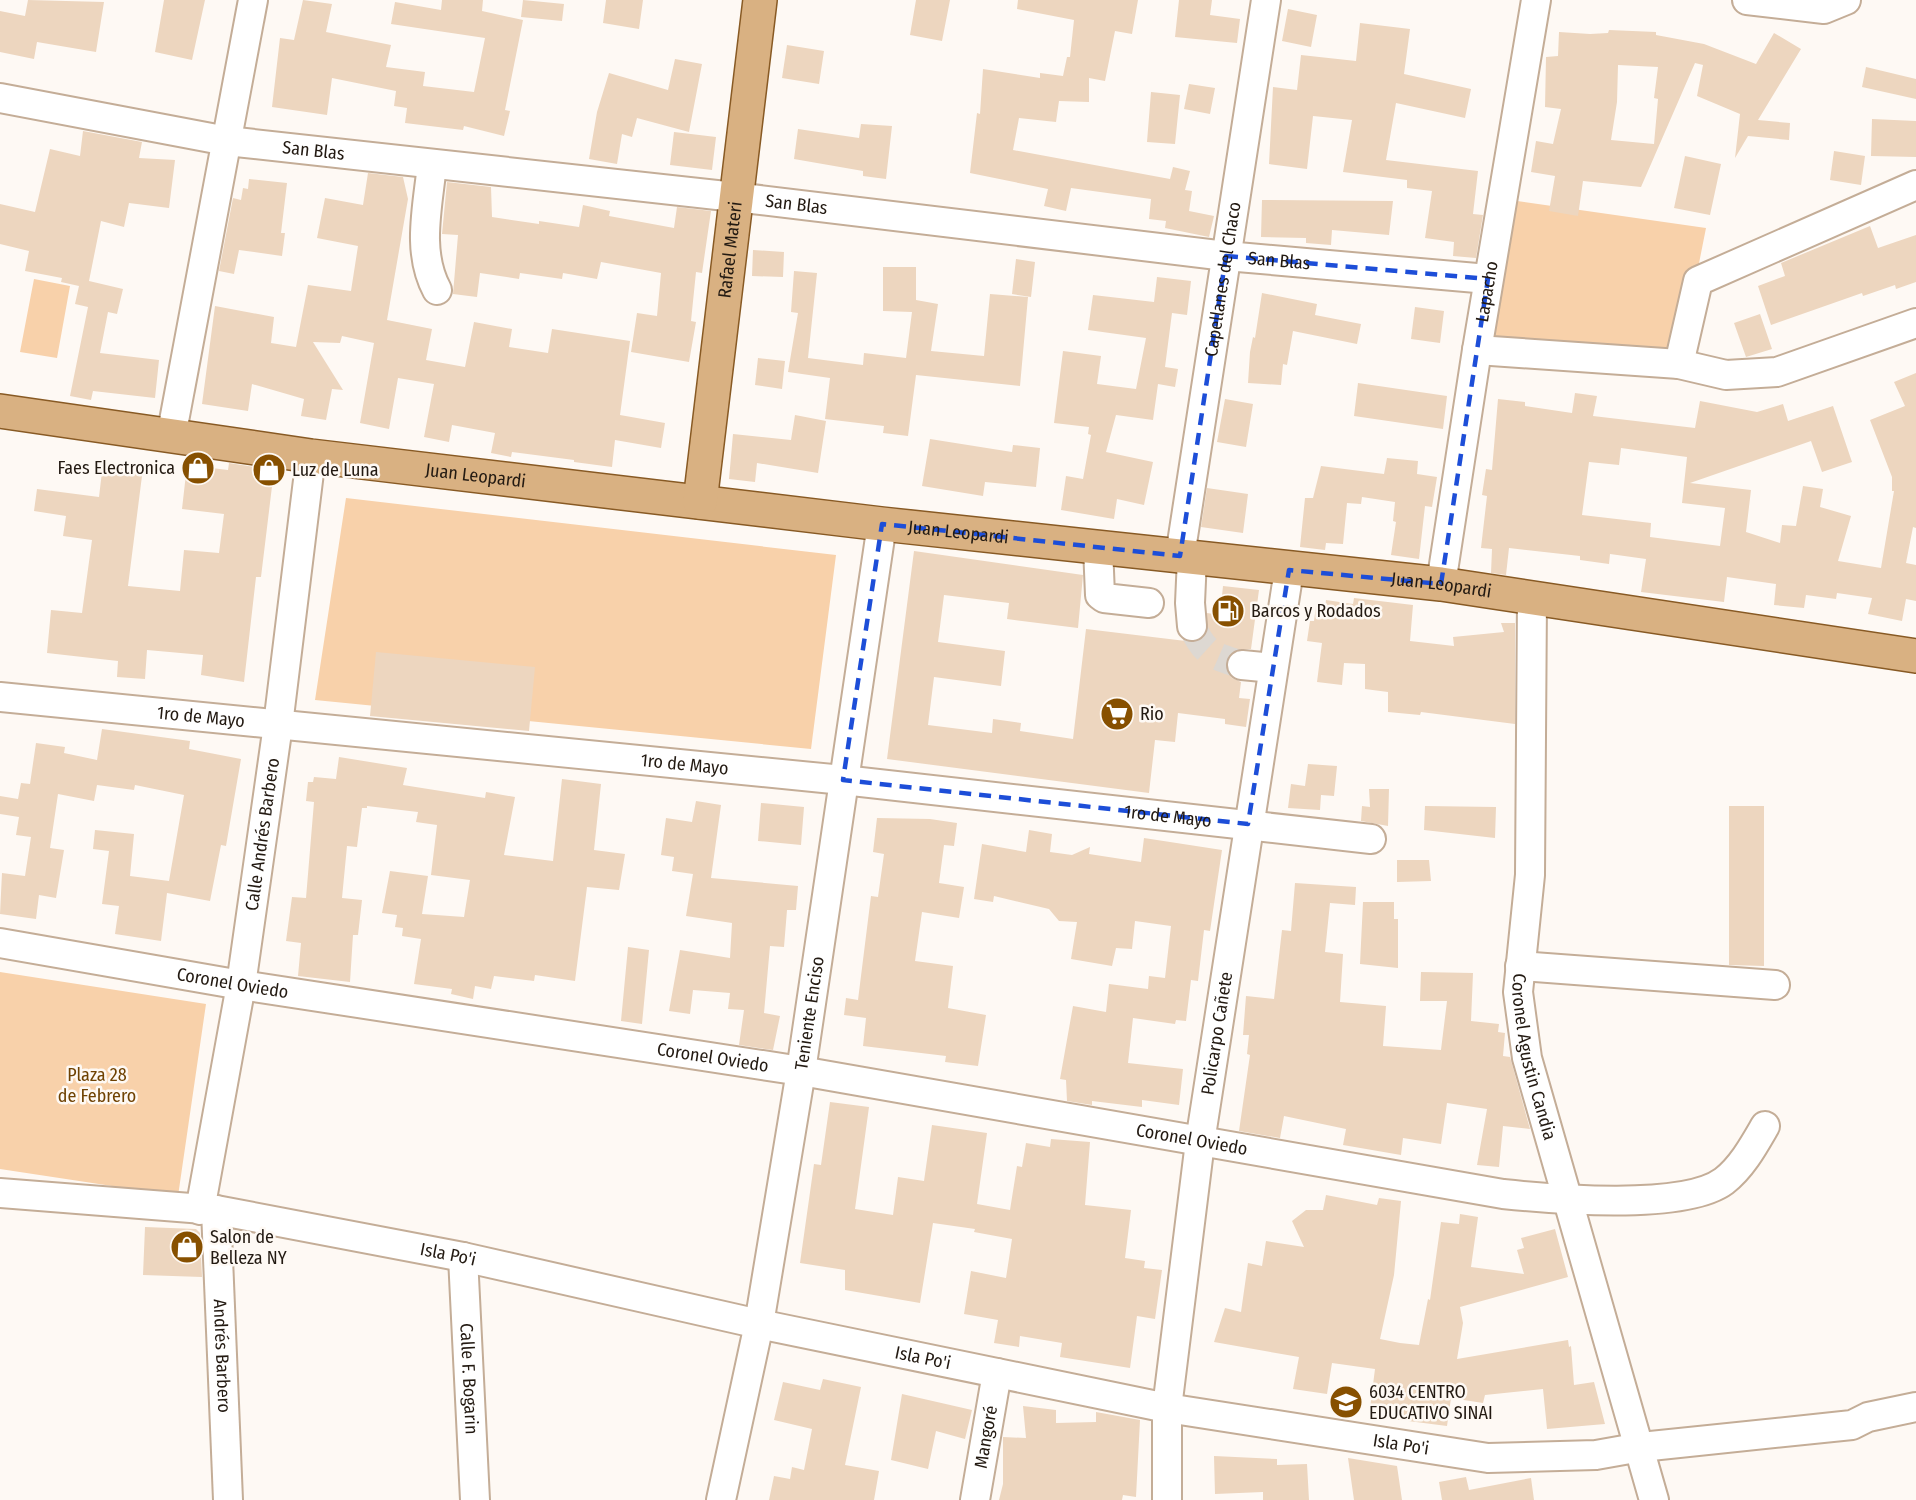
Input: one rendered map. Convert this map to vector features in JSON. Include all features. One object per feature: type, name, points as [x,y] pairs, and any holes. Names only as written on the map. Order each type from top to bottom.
[{"type":"main road","name":"Rafael Materi","points":[[700,502],[760,0]]},
{"type":"main road","name":"Juan Leopardi","points":[[0,411],[311,456],[882,524],[1289,570],[1441,584],[1916,656]]},
{"type":"street","points":[[171,437],[253,0]]},
{"type":"street","name":"Capellanes del Chaco","points":[[1192,626],[1186,557],[1226,256],[1266,0]]},
{"type":"street","name":"Lapacho","points":[[1441,584],[1488,279],[1536,0]]},
{"type":"street","points":[[1747,0],[1824,9],[1846,0]]},
{"type":"street","name":"San Blas","points":[[0,98],[227,141],[735,197],[1226,256],[1488,279]]},
{"type":"street","points":[[432,164],[424,244],[428,269],[437,290]]},
{"type":"street","points":[[1679,364],[1698,281],[1916,185]]},
{"type":"street","points":[[1477,350],[1679,364],[1726,375],[1777,372],[1916,323]]},
{"type":"street","name":"Calle Andrés Barbero","points":[[208,1210],[278,725],[311,456]]},
{"type":"street","name":"Teniente Enciso","points":[[721,1500],[759,1324],[801,1071],[882,524]]},
{"type":"street","points":[[1098,548],[1100,595],[1104,598],[1149,603]]},
{"type":"street","name":"Policarpo Cañete","points":[[1167,1500],[1167,1408],[1200,1142],[1289,570]]},
{"type":"street","name":"Coronel Agustin Candia","points":[[1532,599],[1530,874],[1518,992],[1527,1058],[1641,1447],[1654,1500]]},
{"type":"street","points":[[1242,665],[1273,668]]},
{"type":"street","name":"1ro de Mayo","points":[[0,697],[843,780],[1371,839]]},
{"type":"street","name":"Coronel Oviedo","points":[[0,943],[241,985],[801,1071],[1503,1194],[1567,1199],[1654,1199],[1697,1193],[1723,1182],[1749,1153],[1765,1126]]},
{"type":"street","points":[[1520,966],[1774,985]]},
{"type":"street","name":"Isla Po'i","points":[[0,1193],[208,1210],[463,1257],[759,1324],[1167,1408],[1488,1458],[1596,1455],[1641,1447],[1852,1425],[1868,1417],[1916,1407]]},
{"type":"street","name":"Andrés Barbero","points":[[208,1210],[228,1500]]},
{"type":"street","name":"Calle F. Bogarin","points":[[463,1257],[475,1500]]},
{"type":"street","name":"Mangoré","points":[[975,1500],[997,1373]]},
{"type":"street","name":"Isla Po'i","points":[[1852,1425],[1862,1429],[1916,1426]]},
{"type":"highlighted area","points":[[1226,256],[1488,279],[1441,584],[1289,570],[1248,824],[843,780],[882,524],[1180,556]]},
{"type":"green space","points":[[1503,199],[1706,228],[1679,364],[1477,350]]},
{"type":"green space","points":[[34,279],[70,286],[57,358],[20,352]]},
{"type":"green space","points":[[346,498],[836,555],[811,749],[315,700]]},
{"type":"green space","name":"Plaza 28 de Febrero","points":[[0,972],[206,1004],[178,1196],[0,1169]]},
{"type":"building","points":[[28,0],[104,2],[96,52],[37,42],[34,59],[0,52],[0,11],[25,16]]},
{"type":"building","points":[[164,0],[205,0],[192,60],[155,52]]},
{"type":"building","points":[[303,0],[332,4],[326,32],[391,45],[386,67],[425,72],[423,86],[474,92],[485,38],[391,24],[395,2],[441,10],[442,0],[483,0],[482,11],[523,20],[505,110],[510,111],[504,136],[464,126],[463,130],[405,123],[407,108],[394,106],[396,91],[332,78],[327,115],[272,107],[280,38],[294,40]]},
{"type":"building","points":[[523,0],[564,4],[562,21],[521,17]]},
{"type":"building","points":[[606,0],[643,0],[639,29],[603,23]]},
{"type":"building","points":[[916,0],[950,0],[942,41],[910,35]]},
{"type":"building","points":[[1018,0],[1138,0],[1132,34],[1115,31],[1105,81],[1089,78],[1089,102],[1059,101],[1056,122],[1019,118],[1013,150],[1170,179],[1173,167],[1190,171],[1185,190],[1192,191],[1189,211],[1214,216],[1209,237],[1165,228],[1166,221],[1149,219],[1151,199],[1071,188],[1066,211],[1044,206],[1048,189],[970,173],[977,113],[980,114],[983,69],[1040,78],[1040,73],[1063,76],[1067,57],[1070,57],[1074,20],[1017,9]]},
{"type":"building","points":[[1179,0],[1212,0],[1210,15],[1240,19],[1237,43],[1175,37]]},
{"type":"building","points":[[1288,9],[1317,15],[1311,47],[1282,41]]},
{"type":"building","points":[[1360,23],[1410,29],[1404,74],[1471,89],[1465,118],[1396,103],[1386,160],[1478,171],[1473,214],[1483,215],[1476,258],[1453,256],[1454,242],[1425,238],[1432,191],[1407,188],[1407,180],[1343,172],[1352,120],[1313,116],[1307,169],[1269,164],[1273,87],[1297,90],[1301,55],[1356,61]]},
{"type":"building","points":[[1609,30],[1656,32],[1656,35],[1704,44],[1756,64],[1774,33],[1801,49],[1758,120],[1790,123],[1789,140],[1748,136],[1735,158],[1740,114],[1697,96],[1703,65],[1695,63],[1641,187],[1583,181],[1578,216],[1549,211],[1555,176],[1531,172],[1536,141],[1553,144],[1561,109],[1545,107],[1546,57],[1558,56],[1559,32],[1608,33]],"holes":[[[1618,65],[1658,67],[1654,98],[1658,99],[1654,144],[1611,140],[1617,102]]]},
{"type":"building","points":[[787,45],[824,51],[819,84],[782,78]]},
{"type":"building","points":[[675,59],[702,64],[689,132],[637,118],[632,137],[622,134],[617,164],[589,159],[597,112],[609,73],[668,90]]},
{"type":"building","points":[[1866,67],[1916,79],[1916,99],[1862,87]]},
{"type":"building","points":[[1189,84],[1215,88],[1210,114],[1184,109]]},
{"type":"building","points":[[1151,92],[1180,95],[1175,144],[1147,142]]},
{"type":"building","points":[[1872,119],[1916,121],[1916,157],[1871,156]]},
{"type":"building","points":[[861,124],[892,126],[886,179],[863,176],[863,171],[794,159],[798,129],[859,138]]},
{"type":"building","points":[[83,131],[142,142],[139,158],[175,160],[169,208],[129,203],[124,227],[101,221],[89,281],[123,289],[117,314],[108,312],[100,353],[159,360],[155,398],[93,391],[91,400],[70,396],[88,307],[75,304],[79,286],[61,282],[62,278],[25,271],[29,251],[0,244],[0,204],[35,212],[50,149],[80,156]]},
{"type":"building","points":[[674,132],[716,137],[712,170],[670,165]]},
{"type":"building","points":[[1834,151],[1865,156],[1861,185],[1830,180]]},
{"type":"building","points":[[1685,156],[1721,164],[1710,215],[1674,208]]},
{"type":"building","points":[[368,173],[403,177],[408,199],[387,320],[432,329],[426,360],[465,367],[474,322],[512,329],[509,347],[548,353],[552,329],[630,341],[620,415],[665,423],[661,448],[615,440],[612,467],[512,452],[511,457],[491,453],[495,433],[452,425],[449,442],[424,437],[434,384],[398,378],[389,429],[360,423],[374,343],[342,336],[340,343],[313,342],[343,390],[332,389],[326,420],[301,416],[304,399],[252,384],[248,411],[202,404],[215,306],[274,317],[271,343],[296,347],[308,285],[351,291],[358,246],[317,238],[325,198],[363,205]]},
{"type":"building","points":[[249,179],[287,183],[281,233],[285,233],[282,256],[239,250],[234,274],[219,271],[233,198],[241,200],[243,188],[248,189]]},
{"type":"building","points":[[447,182],[491,187],[492,217],[539,224],[539,221],[579,227],[583,205],[610,211],[609,216],[674,228],[677,207],[711,211],[702,273],[696,272],[691,321],[696,322],[689,362],[631,352],[637,313],[657,316],[661,273],[601,262],[597,279],[563,273],[562,279],[520,273],[519,279],[480,273],[477,297],[453,294],[458,235],[442,234]]},
{"type":"building","points":[[1262,200],[1393,201],[1389,235],[1332,230],[1331,245],[1306,243],[1306,238],[1261,237]]},
{"type":"building","points":[[1870,226],[1878,248],[1916,235],[1916,282],[1896,289],[1895,285],[1863,296],[1862,293],[1771,325],[1758,286],[1785,276],[1781,263]]},
{"type":"building","points":[[753,250],[784,252],[783,277],[752,276]]},
{"type":"building","points":[[1016,259],[1035,262],[1031,297],[1012,294]]},
{"type":"building","points":[[883,267],[916,267],[916,300],[938,304],[931,351],[984,356],[990,294],[1028,297],[1020,386],[916,375],[908,436],[883,433],[884,426],[825,419],[830,378],[788,372],[798,313],[791,312],[794,271],[817,273],[808,358],[863,365],[864,353],[906,358],[912,312],[883,311]]},
{"type":"building","points":[[1157,277],[1191,281],[1187,315],[1172,313],[1165,367],[1178,369],[1175,387],[1158,384],[1153,420],[1116,415],[1106,452],[1153,462],[1144,505],[1117,499],[1114,519],[1061,510],[1066,476],[1083,479],[1091,435],[1088,434],[1089,427],[1054,423],[1063,351],[1101,356],[1097,384],[1136,389],[1146,338],[1088,330],[1093,295],[1154,302]]},
{"type":"building","points":[[1262,293],[1317,304],[1315,315],[1361,324],[1357,344],[1293,331],[1287,365],[1283,364],[1281,385],[1248,383],[1250,352],[1253,337],[1255,338]]},
{"type":"building","points":[[1415,307],[1444,311],[1440,343],[1411,339]]},
{"type":"building","points":[[1760,314],[1772,349],[1746,357],[1734,323]]},
{"type":"building","points":[[758,358],[785,361],[782,389],[755,385]]},
{"type":"building","points":[[1916,373],[1916,528],[1913,527],[1906,563],[1916,565],[1916,601],[1906,599],[1902,621],[1868,614],[1872,598],[1837,593],[1836,599],[1806,595],[1804,608],[1774,605],[1776,584],[1727,577],[1724,602],[1641,592],[1646,559],[1610,554],[1609,564],[1580,560],[1580,556],[1509,548],[1506,575],[1491,573],[1492,549],[1481,548],[1487,496],[1482,495],[1486,469],[1492,470],[1498,399],[1525,402],[1525,406],[1572,413],[1575,393],[1597,396],[1593,416],[1695,428],[1700,401],[1757,412],[1783,404],[1788,421],[1833,406],[1852,462],[1822,472],[1811,441],[1690,483],[1751,490],[1746,532],[1780,543],[1782,525],[1796,526],[1803,486],[1823,489],[1820,507],[1851,516],[1838,561],[1881,568],[1894,491],[1892,491],[1892,477],[1870,420],[1905,406],[1894,382]],"holes":[[[1621,448],[1687,457],[1682,503],[1725,508],[1720,546],[1650,537],[1651,523],[1582,515],[1589,462],[1619,465]]]},
{"type":"building","points":[[1358,383],[1447,396],[1443,429],[1354,416]]},
{"type":"building","points":[[1225,399],[1253,404],[1246,447],[1217,442]]},
{"type":"building","points":[[795,415],[826,421],[818,473],[757,463],[755,482],[729,479],[733,434],[791,440]]},
{"type":"building","points":[[930,439],[1012,452],[1013,445],[1040,448],[1036,487],[985,482],[983,496],[922,486]]},
{"type":"building","points":[[1387,458],[1418,461],[1417,474],[1437,477],[1432,507],[1425,506],[1419,559],[1391,555],[1396,522],[1393,521],[1395,502],[1362,497],[1361,504],[1347,503],[1343,544],[1326,543],[1325,550],[1300,547],[1305,498],[1313,498],[1321,466],[1384,474]]},
{"type":"building","points":[[103,463],[143,468],[128,586],[180,591],[184,550],[219,553],[224,514],[182,509],[187,465],[228,470],[229,463],[274,470],[261,577],[256,577],[244,682],[201,675],[203,655],[147,650],[145,679],[117,677],[118,661],[47,653],[51,610],[82,613],[92,540],[63,536],[66,516],[34,511],[37,489],[99,497]]},
{"type":"building","points":[[1207,488],[1248,494],[1243,533],[1201,527]]},
{"type":"building","points":[[914,551],[1083,575],[1078,628],[1007,619],[1009,603],[944,595],[938,642],[1005,651],[1001,686],[934,677],[928,725],[992,733],[993,719],[1021,723],[1020,731],[1073,739],[1086,629],[1194,642],[1202,639],[1207,632],[1207,613],[1220,615],[1223,586],[1259,590],[1251,649],[1235,650],[1228,656],[1226,664],[1232,678],[1241,682],[1239,698],[1250,699],[1246,727],[1225,724],[1225,719],[1178,713],[1175,742],[1155,740],[1149,793],[887,759]]},
{"type":"building","points":[[1354,598],[1413,605],[1410,641],[1454,646],[1453,637],[1504,632],[1501,623],[1515,623],[1515,724],[1421,712],[1420,715],[1388,712],[1388,692],[1365,689],[1365,664],[1344,663],[1342,685],[1317,682],[1322,643],[1307,641],[1310,621],[1314,621],[1316,606],[1325,607],[1326,600],[1353,604]]},
{"type":"building","points":[[376,652],[535,667],[529,731],[370,716]]},
{"type":"building","points":[[102,729],[190,741],[189,749],[241,759],[226,846],[221,845],[210,901],[167,893],[161,941],[115,934],[119,906],[102,904],[109,851],[93,849],[95,830],[134,834],[130,876],[169,881],[184,795],[135,785],[134,790],[97,785],[94,801],[58,794],[50,848],[64,850],[56,898],[39,895],[36,919],[0,914],[2,873],[25,876],[31,837],[16,835],[19,817],[0,814],[0,796],[18,799],[21,783],[30,784],[36,743],[65,747],[64,753],[97,760]]},
{"type":"building","points":[[339,757],[407,768],[403,785],[485,798],[486,792],[515,797],[504,855],[553,861],[562,779],[601,784],[594,850],[625,854],[619,890],[587,887],[575,981],[535,975],[534,981],[494,976],[491,989],[475,986],[473,999],[451,994],[452,989],[414,984],[421,939],[402,936],[403,928],[395,927],[397,915],[382,913],[390,871],[428,876],[422,914],[464,917],[470,880],[431,875],[437,825],[416,822],[418,812],[367,806],[367,808],[362,808],[357,847],[347,846],[342,898],[362,900],[358,935],[353,935],[350,982],[298,976],[301,943],[286,941],[292,897],[306,898],[314,802],[306,801],[308,782],[313,782],[314,777],[336,779]]},
{"type":"building","points":[[1308,764],[1337,766],[1334,796],[1321,795],[1320,810],[1288,808],[1291,784],[1305,786]]},
{"type":"building","points":[[1369,789],[1389,789],[1388,826],[1361,821],[1362,806],[1370,807]]},
{"type":"building","points":[[696,801],[721,805],[711,878],[798,886],[796,910],[787,910],[784,947],[770,946],[764,1013],[780,1016],[773,1050],[739,1045],[744,1010],[728,1009],[730,993],[693,990],[690,1014],[669,1011],[680,950],[730,958],[732,923],[686,916],[693,874],[672,871],[674,857],[661,855],[666,818],[692,822]]},
{"type":"building","points":[[761,803],[804,807],[801,845],[758,841]]},
{"type":"building","points":[[1425,806],[1496,807],[1495,838],[1424,830]]},
{"type":"building","points":[[1729,806],[1764,806],[1764,966],[1729,965]]},
{"type":"building","points":[[877,818],[930,819],[957,823],[954,846],[944,845],[939,883],[964,887],[959,918],[922,912],[915,961],[953,966],[948,1008],[986,1015],[978,1066],[945,1062],[946,1056],[863,1046],[866,1018],[844,1015],[846,998],[858,1000],[871,896],[878,897],[884,854],[873,852]]},
{"type":"building","points":[[1029,830],[1052,834],[1050,852],[1072,855],[1090,847],[1089,854],[1141,862],[1144,838],[1222,850],[1210,931],[1204,930],[1198,981],[1191,980],[1186,1021],[1176,1020],[1175,1024],[1133,1018],[1128,1063],[1183,1069],[1179,1105],[1142,1100],[1142,1107],[1092,1101],[1092,1105],[1067,1101],[1066,1080],[1060,1079],[1073,1006],[1106,1012],[1109,984],[1148,989],[1149,976],[1165,978],[1171,926],[1135,921],[1132,949],[1116,948],[1112,966],[1071,959],[1077,922],[1059,921],[1049,909],[994,896],[993,902],[974,899],[982,844],[1026,852]]},
{"type":"building","points":[[1397,860],[1429,860],[1431,881],[1397,882]]},
{"type":"building","points":[[1295,883],[1356,887],[1355,905],[1330,903],[1325,952],[1343,954],[1340,1002],[1386,1006],[1383,1046],[1441,1050],[1447,1001],[1420,1001],[1421,972],[1473,973],[1471,1021],[1499,1024],[1498,1032],[1505,1033],[1503,1056],[1510,1057],[1530,1129],[1503,1126],[1499,1167],[1477,1165],[1487,1109],[1447,1103],[1441,1144],[1403,1138],[1401,1155],[1343,1145],[1346,1129],[1284,1116],[1280,1138],[1239,1131],[1250,1055],[1247,1054],[1249,1035],[1243,1035],[1246,996],[1274,999],[1282,930],[1291,931]]},
{"type":"building","points":[[1363,902],[1394,902],[1394,919],[1398,919],[1398,968],[1360,964]]},
{"type":"building","points":[[628,947],[649,950],[642,1024],[621,1021]]},
{"type":"building","points":[[830,1102],[869,1107],[855,1209],[893,1215],[898,1177],[924,1181],[932,1125],[987,1133],[977,1204],[1010,1210],[1017,1166],[1022,1167],[1026,1143],[1050,1147],[1051,1139],[1090,1142],[1085,1205],[1131,1210],[1125,1258],[1145,1261],[1144,1268],[1162,1270],[1155,1319],[1137,1316],[1130,1368],[1060,1357],[1062,1343],[1020,1336],[1019,1347],[994,1343],[998,1320],[964,1314],[971,1271],[1006,1278],[1012,1239],[974,1232],[975,1229],[933,1223],[920,1303],[845,1290],[845,1270],[800,1263],[814,1164],[821,1165]]},
{"type":"building","points":[[1326,1195],[1377,1205],[1379,1198],[1401,1201],[1394,1275],[1380,1339],[1400,1343],[1419,1345],[1428,1299],[1430,1300],[1441,1222],[1459,1224],[1460,1214],[1478,1217],[1471,1267],[1524,1274],[1517,1250],[1524,1248],[1521,1238],[1555,1229],[1568,1277],[1460,1307],[1463,1323],[1457,1359],[1568,1340],[1569,1347],[1571,1346],[1574,1385],[1594,1382],[1605,1424],[1547,1429],[1543,1389],[1485,1395],[1483,1403],[1451,1398],[1447,1426],[1369,1416],[1375,1369],[1332,1363],[1327,1394],[1293,1389],[1299,1357],[1214,1342],[1225,1308],[1241,1312],[1248,1263],[1262,1266],[1266,1241],[1304,1247],[1292,1221],[1306,1210],[1323,1210]]},
{"type":"building","points":[[145,1227],[196,1229],[200,1233],[202,1277],[143,1275]]},
{"type":"building","points":[[823,1379],[861,1387],[845,1465],[879,1471],[874,1500],[769,1500],[774,1476],[790,1479],[792,1467],[804,1470],[812,1429],[774,1420],[783,1382],[820,1390]]},
{"type":"building","points":[[902,1394],[972,1410],[965,1439],[936,1431],[928,1469],[891,1460]]},
{"type":"building","points":[[1023,1406],[1056,1410],[1056,1423],[1096,1422],[1096,1412],[1140,1420],[1136,1497],[1123,1495],[1122,1500],[999,1500],[1003,1484],[1003,1437],[1026,1438]]},
{"type":"building","points":[[1214,1456],[1277,1459],[1277,1465],[1307,1464],[1309,1500],[1263,1500],[1263,1492],[1215,1494]]},
{"type":"building","points":[[1348,1458],[1397,1466],[1402,1500],[1354,1500]]},
{"type":"building","points":[[1466,1477],[1469,1490],[1531,1478],[1534,1500],[1442,1500],[1439,1482]]},
{"type":"tunnel","points":[[1192,626],[1201,643],[1211,653],[1242,665]]},
{"type":"place","name":"Faes Electronica","points":[[198,468]]},
{"type":"place","name":"Luz de Luna","points":[[269,470]]},
{"type":"place","name":"Barcos y Rodados","points":[[1228,611]]},
{"type":"place","name":"Rio","points":[[1117,714]]},
{"type":"place","name":"Salon de Belleza NY","points":[[187,1247]]},
{"type":"place","name":"6034 CENTRO EDUCATIVO SINAI","points":[[1346,1402]]}]
